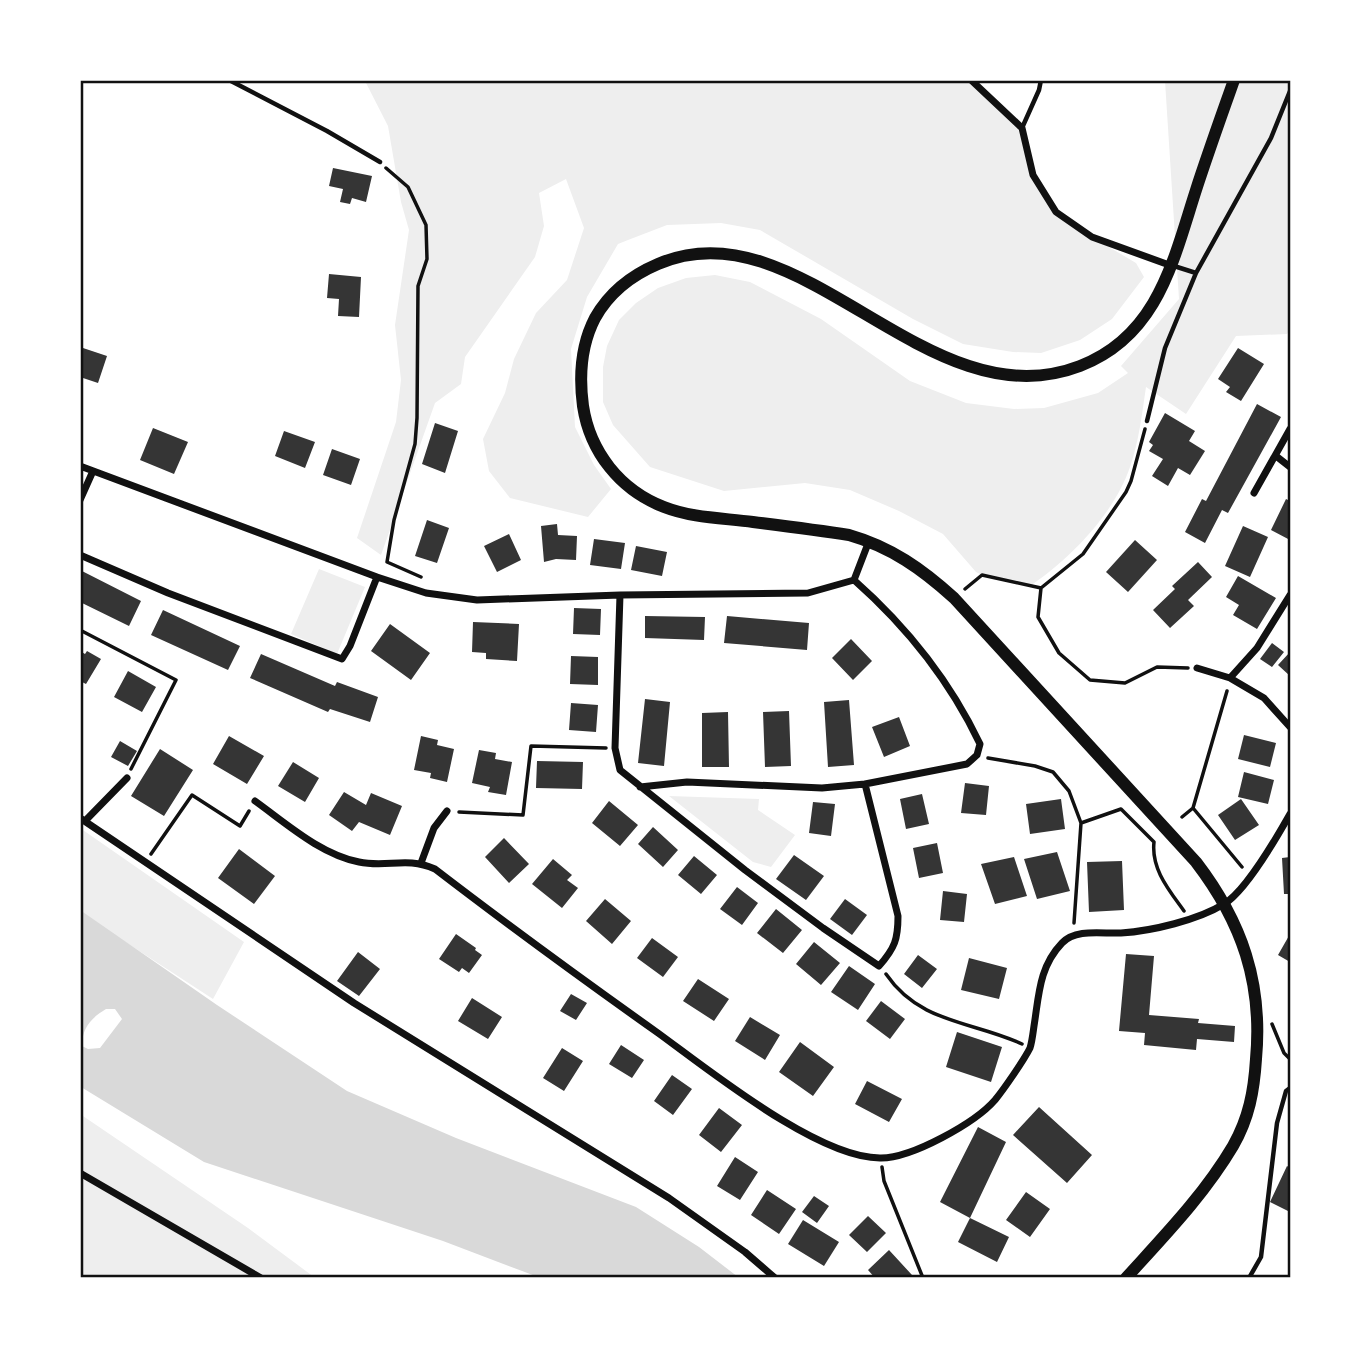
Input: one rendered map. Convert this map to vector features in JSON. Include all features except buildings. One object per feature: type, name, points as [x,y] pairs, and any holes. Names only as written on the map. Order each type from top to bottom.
[{"type":"main road","points":[[1126,1278],[1204,1190],[1234,1144],[1249,1111],[1254,1088],[1258,1012],[1250,965],[1226,904],[1196,862],[954,598],[925,571],[902,556],[869,541],[824,531],[693,514],[664,507],[627,486],[598,453],[585,415],[581,391],[582,362],[587,337],[595,318],[608,299],[644,270],[690,254],[721,253],[743,257],[799,279],[962,365],[1001,374],[1041,375],[1080,366],[1117,345],[1149,313],[1173,266],[1196,189],[1234,80]]},
{"type":"street","points":[[971,80],[1022,128],[1033,175],[1056,212],[1092,237],[1173,266]]},
{"type":"street","points":[[1254,493],[1290,429]]},
{"type":"street","points":[[1276,456],[1290,467]]},
{"type":"street","points":[[80,466],[376,577],[426,593],[477,600],[808,593],[854,580]]},
{"type":"street","points":[[80,500],[93,471]]},
{"type":"street","points":[[854,580],[869,541]]},
{"type":"street","points":[[80,555],[168,593],[342,659],[350,646],[376,577]]},
{"type":"street","points":[[640,787],[687,782],[822,788],[865,785],[967,764],[977,755],[980,744],[969,721],[920,648],[888,610],[854,580]]},
{"type":"street","points":[[620,595],[615,748],[620,770],[768,887],[879,966],[892,952],[898,935],[898,916],[865,785]]},
{"type":"street","points":[[1230,678],[1258,648],[1290,595]]},
{"type":"street","points":[[1197,668],[1230,678],[1264,698],[1290,727]]},
{"type":"street","points":[[127,778],[83,819],[354,1003],[669,1198],[745,1252],[775,1278]]},
{"type":"street","points":[[255,801],[323,849],[342,858],[362,863],[421,863],[435,869],[569,971],[726,1082],[807,1135],[853,1154],[881,1158],[908,1154],[952,1132],[994,1101],[1030,1048],[1040,982],[1047,962],[1065,940],[1079,934],[1156,929],[1226,904],[1270,849],[1290,814]]},
{"type":"street","points":[[421,863],[434,828],[447,811]]},
{"type":"street","points":[[80,1173],[261,1278]]},
{"type":"lane","points":[[229,80],[380,162]]},
{"type":"lane","points":[[1022,128],[1041,80]]},
{"type":"lane","points":[[1147,421],[1165,348],[1196,273],[1271,138],[1290,91]]},
{"type":"lane","points":[[1173,266],[1196,273]]},
{"type":"lane","points":[[1249,1278],[1261,1257],[1277,1123],[1286,1091],[1290,1088]]},
{"type":"path","points":[[380,162],[408,187],[426,225],[427,260],[418,286],[415,444],[394,520],[387,562],[427,579],[426,593]]},
{"type":"path","points":[[1147,421],[1126,492],[1083,554],[1041,588],[1038,617],[1059,653],[1090,680],[1125,683],[1157,667],[1197,668]]},
{"type":"path","points":[[954,598],[982,575],[1041,588]]},
{"type":"path","points":[[80,630],[176,680],[127,778]]},
{"type":"path","points":[[1182,817],[1193,808],[1230,678]]},
{"type":"path","points":[[447,811],[523,815],[531,746],[615,748]]},
{"type":"path","points":[[977,755],[1053,772],[1069,791],[1081,823],[1073,936]]},
{"type":"path","points":[[146,862],[192,795],[240,826],[255,801]]},
{"type":"path","points":[[1193,808],[1250,876]]},
{"type":"path","points":[[1081,823],[1121,810],[1153,842],[1152,856],[1161,878],[1189,918]]},
{"type":"path","points":[[879,966],[897,991],[931,1014],[1011,1039],[1030,1048]]},
{"type":"path","points":[[1258,1012],[1270,1021],[1284,1053],[1290,1059]]},
{"type":"path","points":[[881,1158],[884,1181],[923,1278]]},
{"type":"shaded area","points":[[365,81],[972,81],[1022,128],[1033,175],[1057,212],[1136,263],[1144,277],[1112,319],[1080,340],[1041,353],[1013,352],[963,344],[913,319],[760,230],[721,223],[667,225],[618,244],[587,297],[571,349],[575,427],[594,465],[611,489],[588,517],[510,498],[489,471],[483,439],[505,393],[514,359],[536,313],[567,280],[584,228],[566,179],[539,193],[544,226],[535,257],[465,357],[461,384],[435,403],[381,555],[357,538],[396,422],[401,380],[395,325],[409,230],[401,202],[388,126]]},
{"type":"shaded area","points":[[1165,81],[1290,81],[1290,329],[1287,334],[1236,336],[1186,414],[1146,387],[1133,457],[1113,502],[1075,549],[1030,586],[976,572],[943,534],[850,490],[805,483],[724,491],[650,467],[613,425],[603,402],[603,367],[607,346],[619,320],[636,303],[658,288],[686,278],[715,275],[750,282],[821,319],[910,381],[966,403],[1014,409],[1044,408],[1098,393],[1128,373],[1121,366],[1179,299]]},
{"type":"shaded area","points":[[319,569],[365,587],[337,654],[291,634]]},
{"type":"shaded area","points":[[669,796],[759,799],[758,810],[795,835],[771,867],[753,862]]},
{"type":"shaded area","points":[[80,828],[244,942],[213,999],[81,913]]},
{"type":"shaded area","points":[[80,910],[347,1091],[456,1138],[636,1207],[699,1247],[738,1277],[538,1277],[443,1241],[204,1162],[81,1087]],"holes":[[[106,1009],[115,1009],[122,1019],[100,1048],[88,1049],[82,1046],[84,1034],[92,1020]]]},
{"type":"shaded area","points":[[80,1114],[248,1228],[314,1277],[81,1277]]}]
